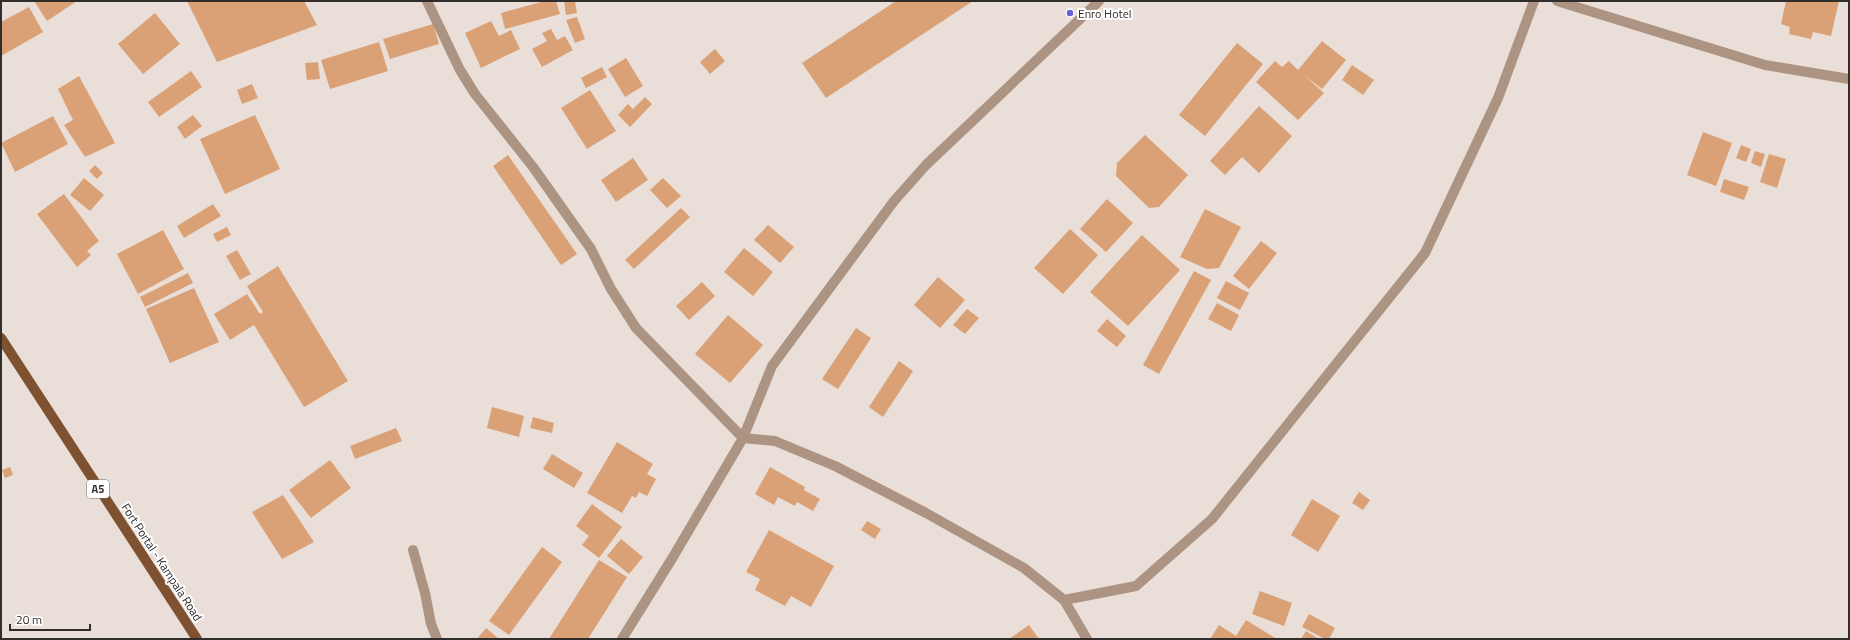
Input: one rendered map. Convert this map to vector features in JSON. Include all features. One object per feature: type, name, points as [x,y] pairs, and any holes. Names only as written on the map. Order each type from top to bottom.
[{"type":"main road","name":"Fort Portal - Kampala Road","points":[[1,338],[197,639]]},
{"type":"street","points":[[427,1],[460,70],[475,94],[533,167],[591,249],[611,289],[636,328],[743,438],[775,441],[842,470],[926,513],[1024,568],[1064,600],[1086,639]]},
{"type":"street","points":[[622,639],[673,557],[743,438],[772,366],[894,201],[926,165],[1099,1]]},
{"type":"street","points":[[1064,600],[1136,586],[1212,519],[1425,253],[1498,98],[1534,1]]},
{"type":"street","points":[[1557,1],[1765,65],[1849,78]]},
{"type":"street","points":[[413,550],[425,593],[431,624],[437,639]]},
{"type":"building","points":[[34,1],[77,1],[47,21]]},
{"type":"building","points":[[187,1],[304,1],[317,25],[217,62]]},
{"type":"building","points":[[545,1],[556,1],[560,14],[505,29],[501,13]]},
{"type":"building","points":[[564,1],[575,1],[577,13],[566,15]]},
{"type":"building","points":[[896,1],[973,1],[826,98],[802,63]]},
{"type":"building","points":[[1786,1],[1839,1],[1831,36],[1813,32],[1811,39],[1789,34],[1790,27],[1781,24]]},
{"type":"building","points":[[29,7],[43,32],[1,56],[1,22]]},
{"type":"building","points":[[155,13],[180,44],[143,74],[118,44]]},
{"type":"building","points":[[577,17],[585,39],[575,43],[566,20]]},
{"type":"building","points":[[491,21],[499,36],[511,30],[520,49],[481,68],[465,33]]},
{"type":"building","points":[[433,24],[439,44],[390,59],[383,39]]},
{"type":"building","points":[[551,29],[557,40],[565,36],[573,50],[542,67],[532,49],[547,41],[542,33]]},
{"type":"building","points":[[1322,41],[1346,60],[1322,89],[1304,75],[1324,93],[1298,120],[1256,82],[1275,61],[1282,67],[1289,61],[1298,70]]},
{"type":"building","points":[[379,42],[388,71],[330,89],[321,60]]},
{"type":"building","points":[[1237,43],[1263,64],[1205,136],[1179,115]]},
{"type":"building","points":[[715,49],[725,61],[710,74],[700,62]]},
{"type":"building","points":[[626,58],[643,86],[625,97],[608,69]]},
{"type":"building","points":[[318,62],[320,79],[307,80],[305,63]]},
{"type":"building","points":[[1352,65],[1374,80],[1363,95],[1342,80]]},
{"type":"building","points":[[602,67],[607,77],[586,88],[581,78]]},
{"type":"building","points":[[191,71],[202,87],[159,117],[148,102]]},
{"type":"building","points":[[79,76],[115,143],[85,157],[64,125],[73,120],[58,89]]},
{"type":"building","points":[[252,84],[258,98],[242,104],[237,90]]},
{"type":"building","points":[[590,90],[616,131],[587,149],[561,108]]},
{"type":"building","points":[[645,97],[652,104],[630,127],[618,115],[628,104],[633,109]]},
{"type":"building","points":[[1259,106],[1292,136],[1259,173],[1242,157],[1225,175],[1210,161]]},
{"type":"building","points":[[193,115],[202,126],[185,139],[177,127]]},
{"type":"building","points":[[255,115],[280,169],[225,194],[200,139]]},
{"type":"building","points":[[53,116],[68,144],[15,172],[1,143]]},
{"type":"building","points":[[1703,132],[1732,143],[1716,186],[1687,175]]},
{"type":"building","points":[[1145,135],[1188,175],[1159,207],[1149,208],[1116,176],[1117,163]]},
{"type":"building","points":[[1741,145],[1751,149],[1746,162],[1736,158]]},
{"type":"building","points":[[1755,151],[1765,154],[1761,167],[1751,163]]},
{"type":"building","points":[[1769,154],[1786,159],[1777,188],[1760,182]]},
{"type":"building","points":[[508,155],[577,254],[561,265],[493,166]]},
{"type":"building","points":[[633,158],[648,180],[616,202],[601,180]]},
{"type":"building","points":[[95,165],[103,173],[97,179],[89,171]]},
{"type":"building","points":[[84,178],[104,195],[90,211],[70,195]]},
{"type":"building","points":[[663,178],[681,196],[667,208],[650,190]]},
{"type":"building","points":[[1724,179],[1749,187],[1744,200],[1720,192]]},
{"type":"building","points":[[64,194],[99,241],[87,251],[91,255],[77,267],[37,214]]},
{"type":"building","points":[[1107,199],[1133,223],[1106,252],[1080,229]]},
{"type":"building","points":[[213,204],[221,216],[184,238],[177,226]]},
{"type":"building","points":[[681,208],[690,217],[634,269],[625,260]]},
{"type":"building","points":[[1205,209],[1241,227],[1219,268],[1207,269],[1180,257]]},
{"type":"building","points":[[768,225],[794,247],[780,263],[754,240]]},
{"type":"building","points":[[227,227],[231,235],[217,242],[213,234]]},
{"type":"building","points":[[1070,229],[1098,255],[1063,294],[1034,268]]},
{"type":"building","points":[[163,230],[184,269],[138,294],[117,254]]},
{"type":"building","points":[[1142,235],[1180,270],[1128,326],[1090,292]]},
{"type":"building","points":[[1261,241],[1277,253],[1249,289],[1233,276]]},
{"type":"building","points":[[744,248],[773,272],[753,296],[724,272]]},
{"type":"building","points":[[237,250],[251,274],[240,280],[226,256]]},
{"type":"building","points":[[278,266],[348,381],[304,407],[254,325],[230,340],[214,314],[247,294],[260,314],[263,312],[247,286]]},
{"type":"building","points":[[1194,271],[1211,280],[1159,374],[1143,365]]},
{"type":"building","points":[[188,273],[193,283],[145,307],[140,297]]},
{"type":"building","points":[[938,277],[965,300],[940,328],[914,305]]},
{"type":"building","points":[[1226,281],[1249,293],[1240,310],[1217,298]]},
{"type":"building","points":[[702,282],[715,296],[689,320],[676,306]]},
{"type":"building","points":[[194,288],[219,342],[170,363],[146,309]]},
{"type":"building","points":[[1217,303],[1239,315],[1231,331],[1208,319]]},
{"type":"building","points":[[967,309],[979,318],[965,334],[953,325]]},
{"type":"building","points":[[728,315],[763,345],[730,383],[695,354]]},
{"type":"building","points":[[1107,319],[1126,336],[1117,347],[1097,331]]},
{"type":"building","points":[[856,328],[871,338],[838,389],[822,379]]},
{"type":"building","points":[[899,361],[913,371],[883,417],[869,407]]},
{"type":"building","points":[[492,407],[524,416],[519,437],[487,428]]},
{"type":"building","points":[[533,417],[554,423],[552,433],[530,428]]},
{"type":"building","points":[[396,428],[402,441],[355,459],[350,446]]},
{"type":"building","points":[[617,442],[653,464],[647,474],[656,479],[647,496],[639,492],[636,498],[632,496],[622,513],[587,493]]},
{"type":"building","points":[[552,454],[583,473],[574,488],[543,469]]},
{"type":"building","points":[[330,460],[351,488],[311,518],[289,490]]},
{"type":"building","points":[[10,467],[13,475],[5,478],[2,470]]},
{"type":"building","points":[[770,467],[805,487],[804,490],[820,499],[813,511],[797,502],[795,506],[778,497],[774,505],[755,494]]},
{"type":"building","points":[[1359,492],[1370,500],[1363,510],[1352,503]]},
{"type":"building","points":[[283,495],[314,542],[282,559],[252,512]]},
{"type":"building","points":[[1312,499],[1340,516],[1318,552],[1291,535]]},
{"type":"building","points":[[592,504],[622,527],[599,558],[582,545],[589,536],[576,526]]},
{"type":"building","points":[[867,521],[881,529],[875,539],[861,530]]},
{"type":"building","points":[[769,530],[834,566],[811,607],[791,596],[785,606],[755,590],[760,579],[746,572]]},
{"type":"building","points":[[621,539],[643,557],[629,574],[607,556]]},
{"type":"building","points":[[542,547],[562,562],[509,635],[489,621]]},
{"type":"building","points":[[599,560],[627,577],[588,639],[549,639]]},
{"type":"building","points":[[1260,591],[1292,603],[1284,626],[1252,614]]},
{"type":"building","points":[[1309,614],[1335,628],[1329,639],[1325,639],[1302,627]]},
{"type":"building","points":[[1246,620],[1277,639],[1210,639],[1219,625],[1236,636]]},
{"type":"building","points":[[1029,625],[1039,639],[1009,639]]},
{"type":"building","points":[[486,628],[499,639],[477,639]]},
{"type":"building","points":[[1306,631],[1319,639],[1301,639]]},
{"type":"place","name":"Enro Hotel","points":[[1070,13]]}]
